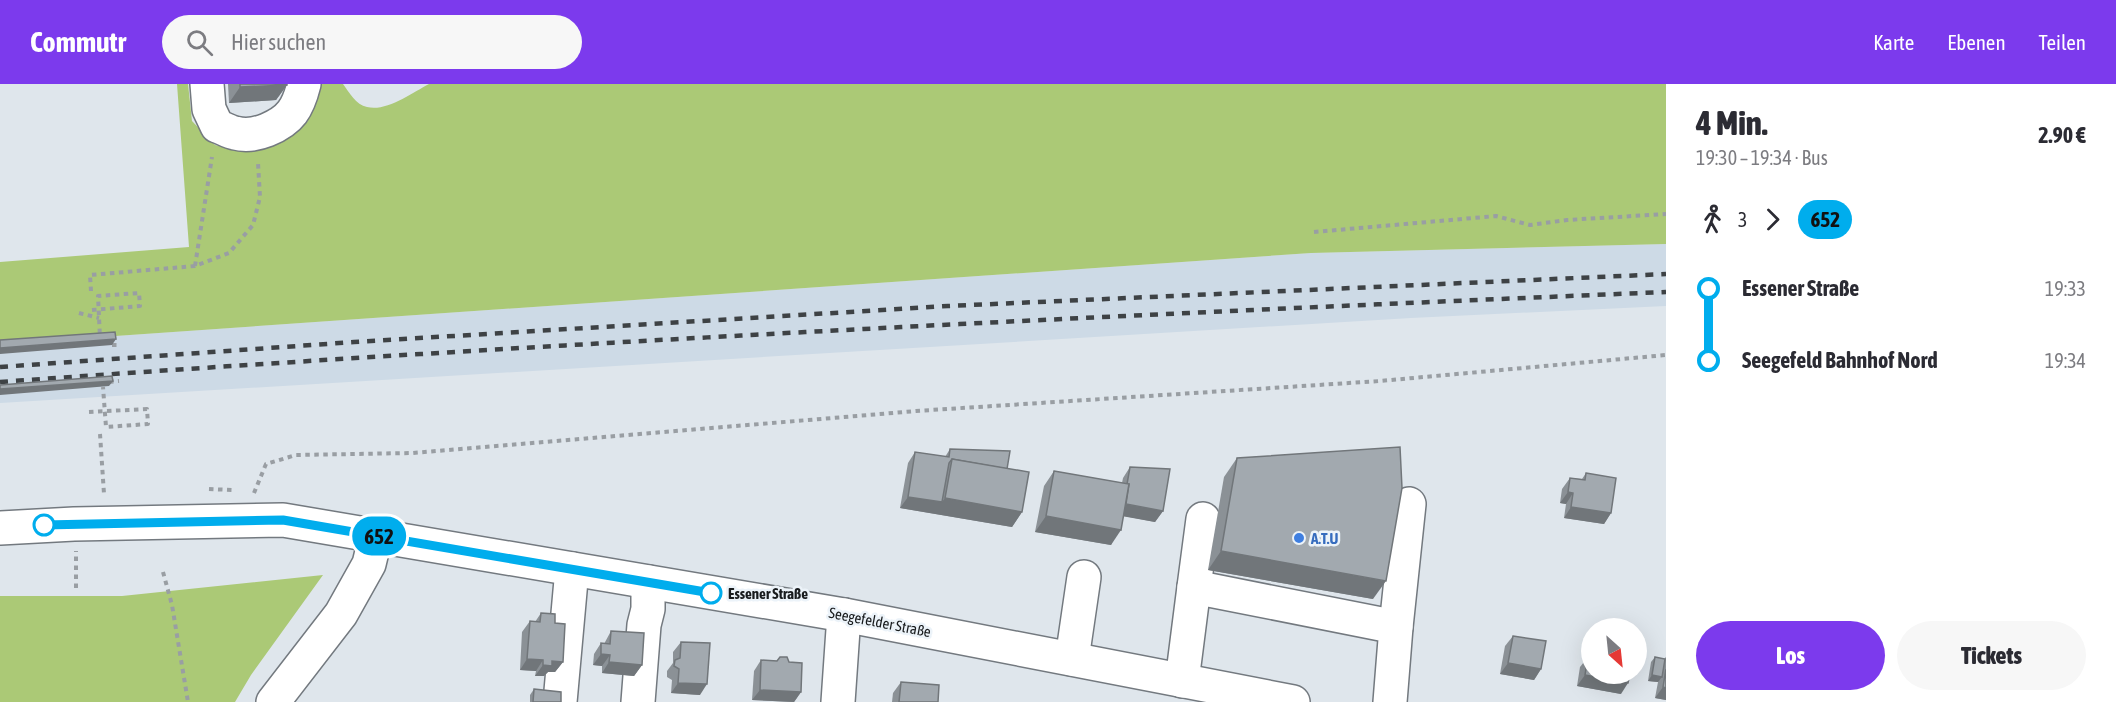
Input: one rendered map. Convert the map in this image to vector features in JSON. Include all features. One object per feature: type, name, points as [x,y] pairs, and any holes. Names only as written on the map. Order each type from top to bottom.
[{"type":"street","points":[[207,84],[210,109],[217,126],[236,134],[256,135],[281,124],[293,113],[304,84]]},
{"type":"street","points":[[1390,702],[1409,504]]},
{"type":"street","points":[[1182,681],[1203,519]]},
{"type":"street","name":"Seegefelder Straße","points":[[0,528],[74,524],[283,520],[844,615],[1293,702]]},
{"type":"street","points":[[273,702],[341,614],[369,564],[376,535]]},
{"type":"street","points":[[560,702],[572,569]]},
{"type":"street","points":[[1072,659],[1084,577]]},
{"type":"street","points":[[638,702],[644,625],[648,609],[648,582]]},
{"type":"street","points":[[1194,587],[1396,627]]},
{"type":"street","points":[[838,702],[844,615]]},
{"type":"path","points":[[195,267],[217,126]]},
{"type":"path","points":[[91,291],[90,275],[195,267],[228,254],[253,225],[260,197],[256,135]]},
{"type":"path","points":[[1314,232],[1496,216],[1530,225],[1567,220],[1666,214]]},
{"type":"path","points":[[99,318],[79,313],[92,312],[104,309],[140,306],[139,293],[98,296],[98,307],[99,318],[100,338]]},
{"type":"path","points":[[112,345],[121,345]]},
{"type":"path","points":[[253,493],[266,464],[296,455],[412,453],[928,410],[1380,381],[1666,355]]},
{"type":"path","points":[[108,382],[120,381]]},
{"type":"path","points":[[103,387],[104,406],[105,417],[106,427],[148,424],[147,408],[123,410],[111,411],[99,412],[89,412],[104,406]]},
{"type":"path","points":[[94,495],[104,494],[100,434]]},
{"type":"path","points":[[163,572],[172,605],[188,702]]},
{"type":"shaded area","points":[[1666,244],[1666,306],[1411,318],[0,403],[0,344],[1311,253]]},
{"type":"green space","points":[[177,84],[188,84],[192,121],[215,145],[240,151],[264,148],[307,122],[316,100],[317,84],[343,84],[359,104],[374,108],[399,101],[429,84],[1666,84],[1666,244],[1311,253],[0,344],[0,262],[189,247]]},
{"type":"green space","points":[[323,575],[251,675],[235,702],[0,702],[0,596],[122,596]]},
{"type":"building","points":[[240,84],[287,84],[287,85],[240,87]]},
{"type":"building","points":[[115,332],[116,339],[0,348],[0,340]]},
{"type":"building","points":[[112,376],[113,381],[0,389],[0,385]]},
{"type":"building","name":"A.T.U","points":[[1400,447],[1402,488],[1386,581],[1221,551],[1237,458]]},
{"type":"building","points":[[950,449],[1010,451],[1007,469],[952,459],[949,463],[942,502],[908,497],[915,452],[949,457]]},
{"type":"building","points":[[952,459],[1029,472],[1022,512],[945,498]]},
{"type":"building","points":[[1130,467],[1170,469],[1163,511],[1126,504]]},
{"type":"building","points":[[1054,471],[1129,484],[1121,530],[1046,516]]},
{"type":"building","points":[[1586,473],[1616,478],[1611,513],[1571,507],[1573,493],[1568,492],[1570,478],[1585,480]]},
{"type":"building","points":[[541,613],[555,614],[555,623],[565,624],[563,662],[552,661],[552,666],[543,665],[543,660],[527,659],[530,621],[540,622]]},
{"type":"building","points":[[611,631],[644,633],[642,665],[609,662],[610,655],[601,654],[601,643],[610,644]]},
{"type":"building","points":[[1513,636],[1546,641],[1541,669],[1508,663]]},
{"type":"building","points":[[681,642],[710,643],[707,684],[678,683],[679,669],[674,666],[675,660],[680,658]]},
{"type":"building","points":[[780,657],[787,657],[789,662],[802,663],[801,692],[760,690],[761,660],[777,661]]},
{"type":"building","points":[[1655,657],[1665,659],[1662,677],[1652,675]]},
{"type":"building","points":[[1666,669],[1666,688],[1663,687]]},
{"type":"building","points":[[901,682],[939,685],[938,702],[899,702]]},
{"type":"building","points":[[534,689],[561,692],[561,702],[533,702]]},
{"type":"railway","points":[[0,367],[354,342],[948,306],[1666,274]]},
{"type":"railway","points":[[0,382],[624,342],[1249,310],[1666,292]]},
{"type":"bus line","name":"652","points":[[44,525],[283,520],[711,593]]},
{"type":"place","name":"A.T.U","points":[[1299,538]]},
{"type":"place","name":"Essener Straße","points":[[711,593]]}]
